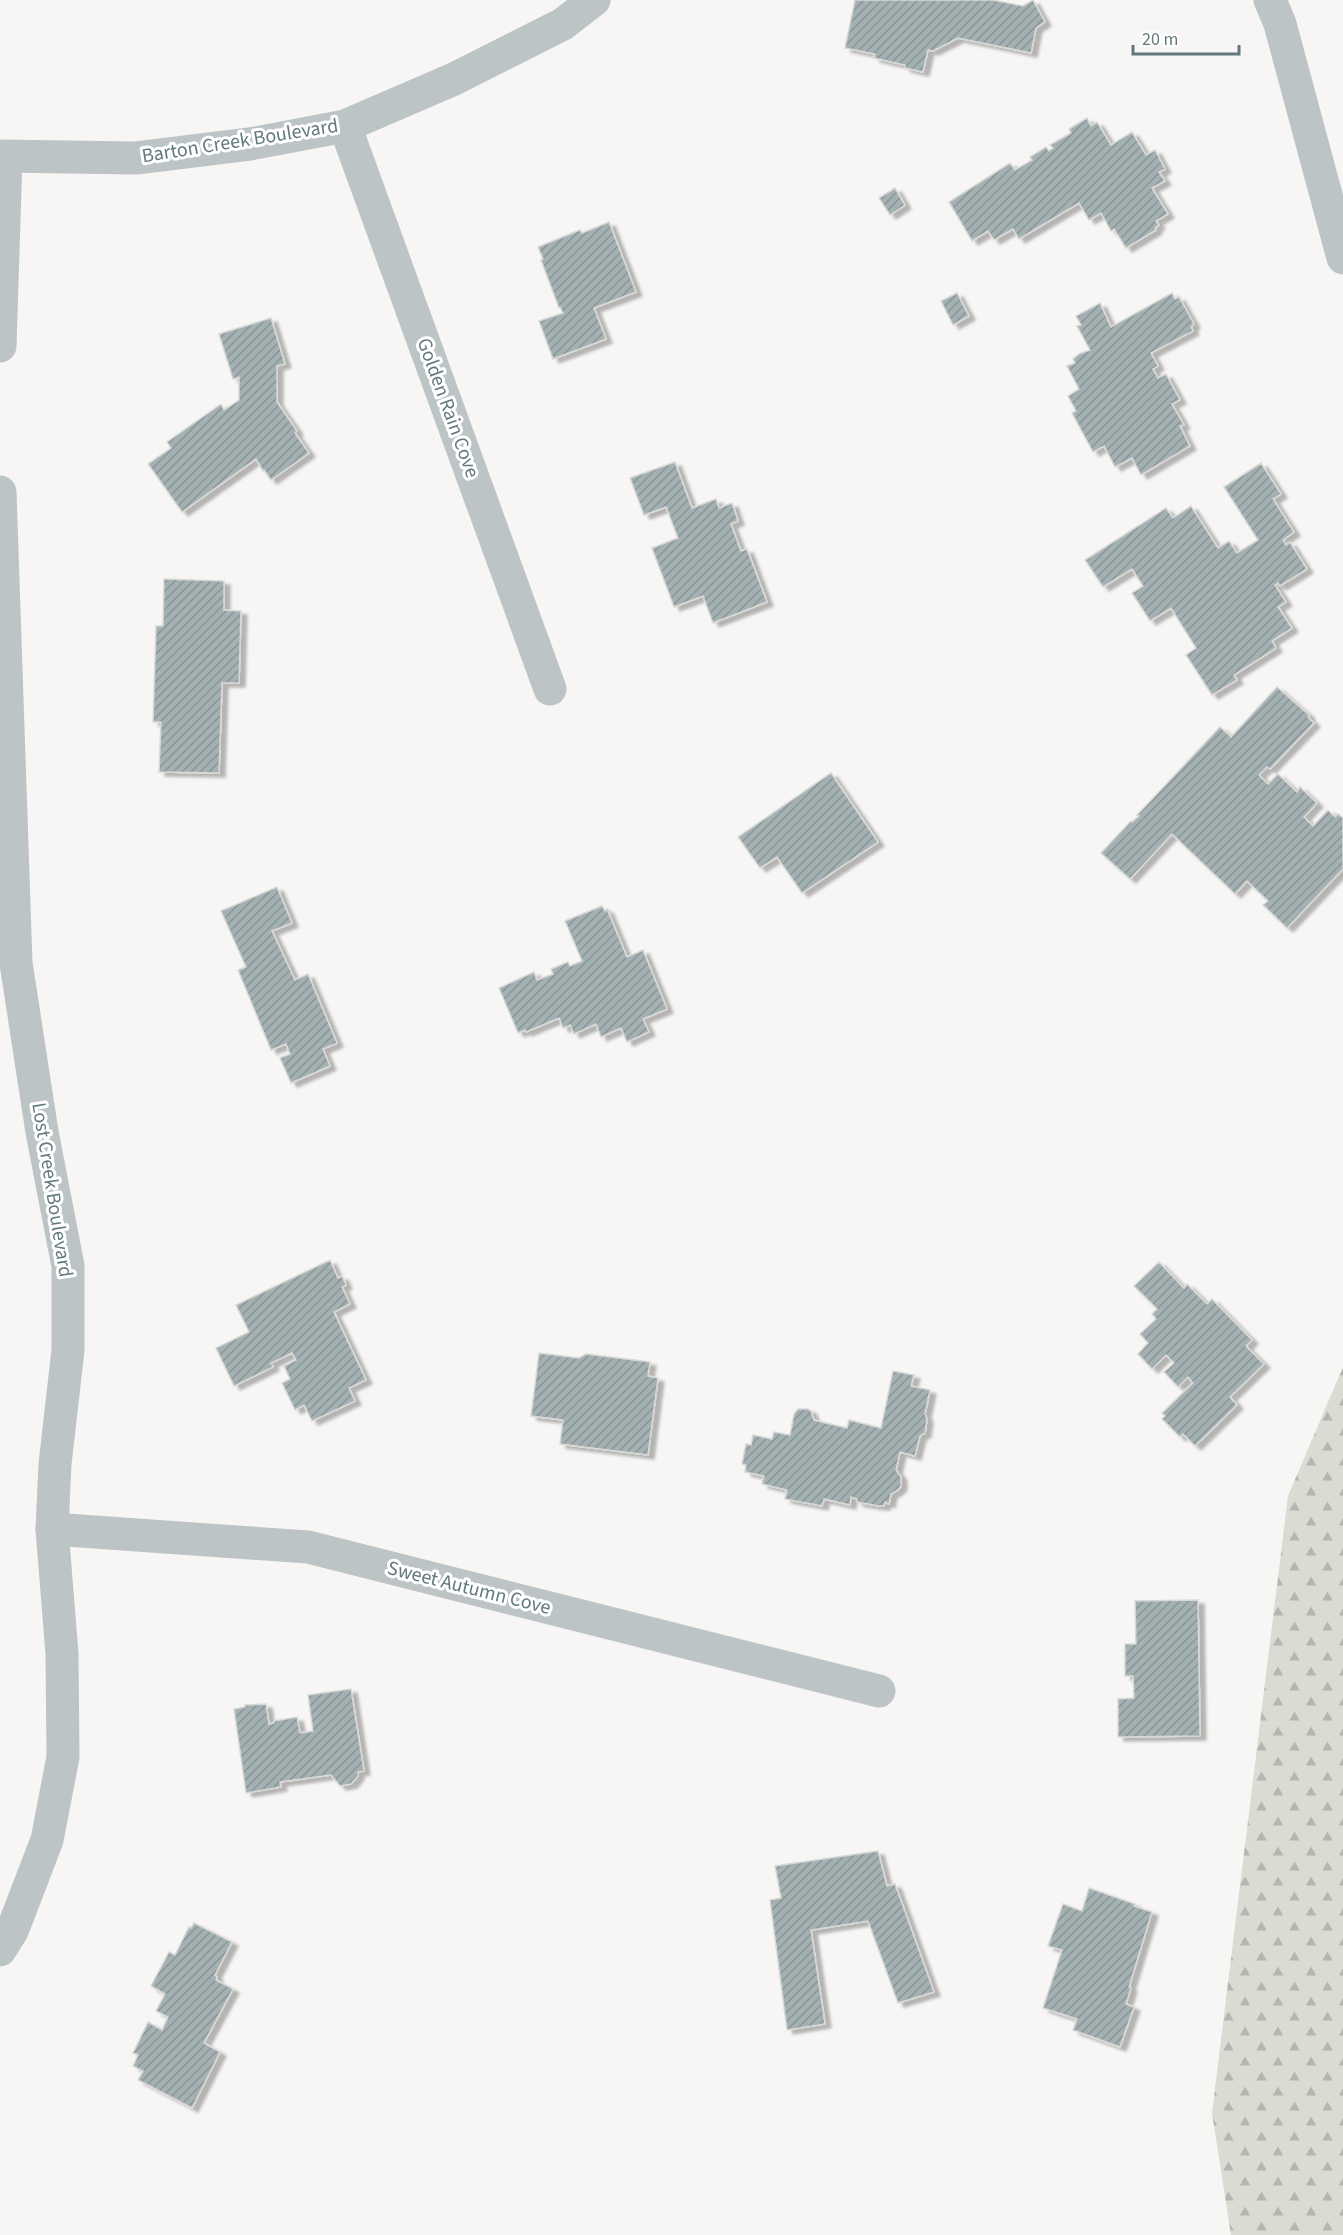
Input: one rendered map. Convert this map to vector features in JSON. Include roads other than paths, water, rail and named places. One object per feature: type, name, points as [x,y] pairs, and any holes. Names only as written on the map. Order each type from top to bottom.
[{"type":"street","name":"Barton Creek Boulevard","points":[[3,157],[136,158],[250,144],[345,126],[474,69],[563,24],[594,0]]},
{"type":"street","points":[[1276,8],[1343,258]]},
{"type":"street","name":"Golden Rain Cove","points":[[345,126],[550,689]]},
{"type":"street","points":[[0,346],[3,157]]},
{"type":"street","name":"Lost Creek Boulevard","points":[[0,492],[16,963],[42,1132],[68,1266],[68,1350],[55,1464],[52,1529],[62,1654],[63,1757],[47,1840],[12,1931],[0,1950]]},
{"type":"street","name":"Sweet Autumn Cove","points":[[52,1529],[308,1547],[879,1691]]}]
